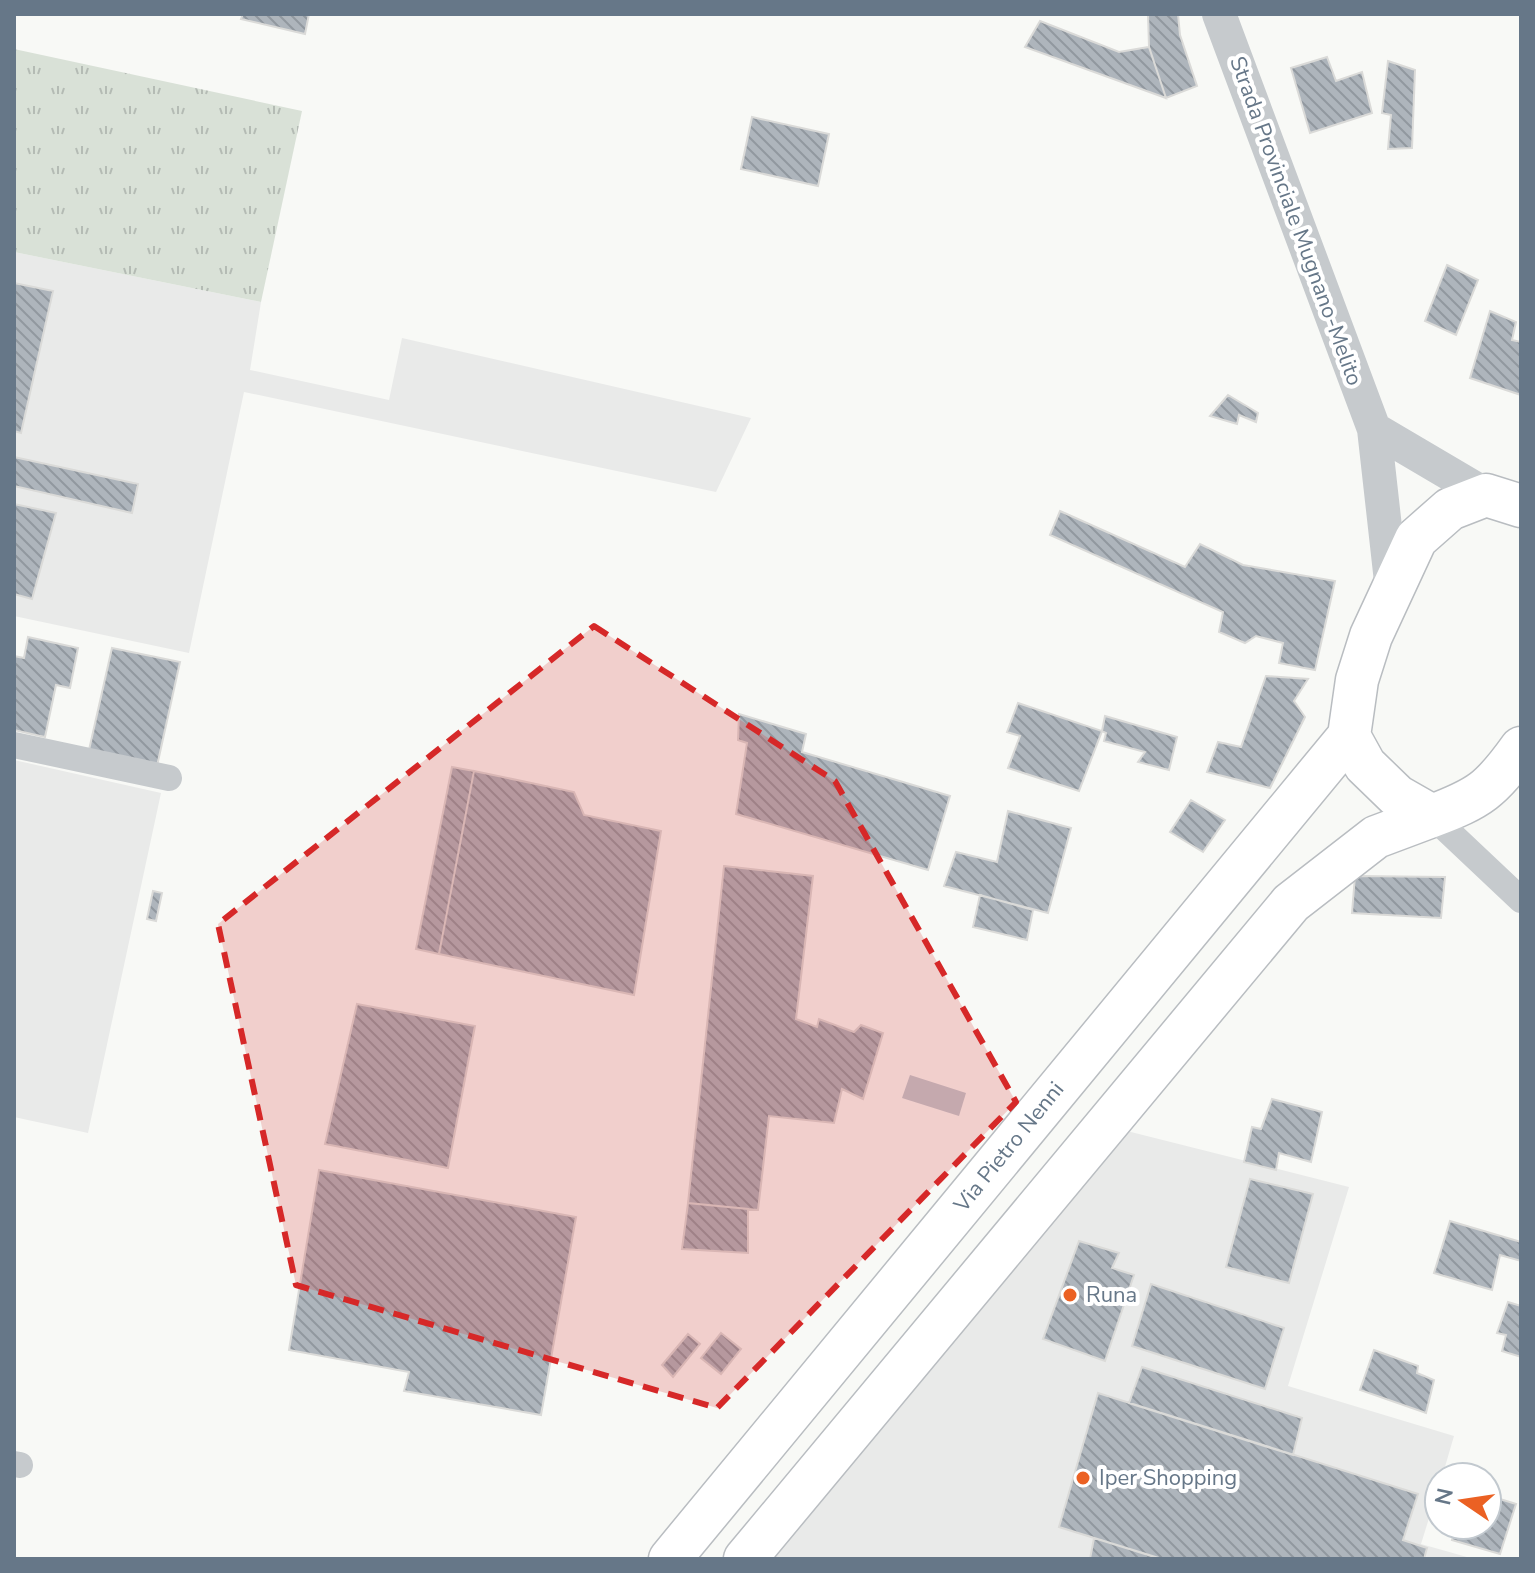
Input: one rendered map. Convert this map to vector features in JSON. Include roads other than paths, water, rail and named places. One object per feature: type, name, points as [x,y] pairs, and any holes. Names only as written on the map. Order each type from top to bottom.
[{"type":"main road","points":[[1432,816],[1397,796],[1365,765],[1349,736],[1357,680],[1371,636],[1416,539],[1450,509],[1509,493]]},
{"type":"main road","name":"Via Pietro Nenni","points":[[670,1559],[1349,736]]},
{"type":"main road","points":[[745,1559],[1291,903],[1376,837],[1468,802],[1492,785],[1521,748]]},
{"type":"street","name":"Strada Provinciale Mugnano-Melito","points":[[1219,14],[1374,429],[1392,590]]},
{"type":"street","points":[[1374,429],[1509,493]]},
{"type":"street","points":[[14,745],[169,778]]},
{"type":"street","points":[[1432,816],[1521,900]]},
{"type":"place","name":"Runa","points":[[1070,1295]]},
{"type":"place","name":"Iper Shopping","points":[[1083,1478]]}]
